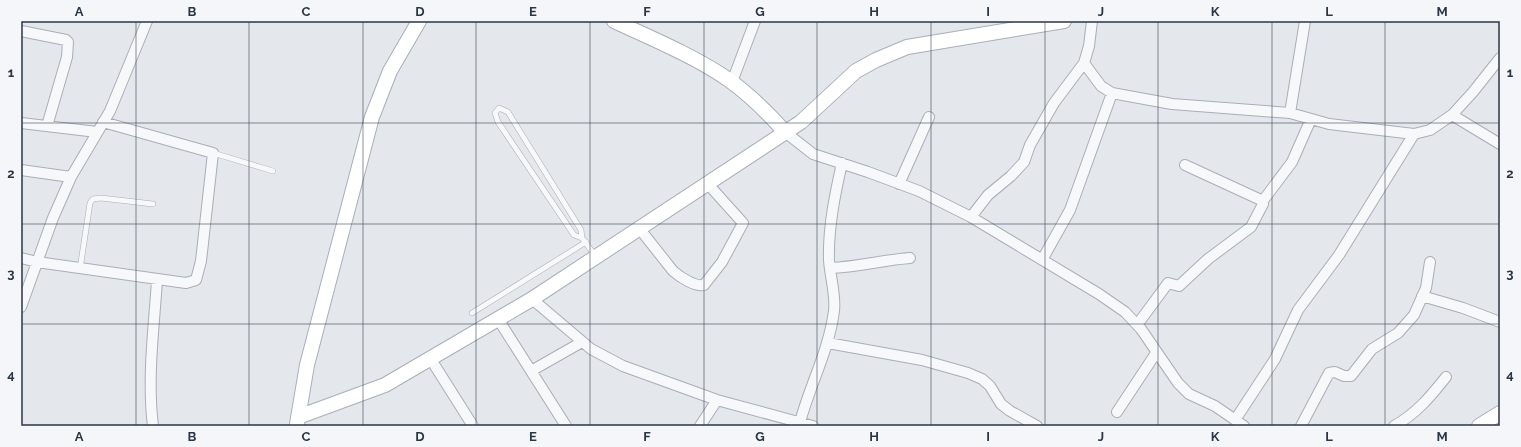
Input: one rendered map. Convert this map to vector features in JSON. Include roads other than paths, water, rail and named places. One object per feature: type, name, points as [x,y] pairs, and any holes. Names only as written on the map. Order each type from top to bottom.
[{"type":"street","points":[[21,307],[53,218],[71,177],[113,104],[147,21]]},
{"type":"street","points":[[296,424],[306,364],[372,117],[390,71],[419,21]]},
{"type":"street","points":[[614,21],[678,51],[732,82],[766,112],[785,132],[813,154],[900,184],[971,217],[1100,294],[1125,312],[1137,325],[1178,383],[1189,394],[1214,406],[1244,426]]},
{"type":"street","points":[[732,82],[755,21]]},
{"type":"street","points":[[296,424],[385,385],[532,299],[801,122],[856,71],[876,60],[907,47],[1001,27],[1064,21]]},
{"type":"street","points":[[971,217],[988,194],[1020,168],[1030,145],[1054,103],[1084,63],[1089,46],[1092,21]]},
{"type":"street","points":[[1290,113],[1305,21]]},
{"type":"street","points":[[21,31],[66,40],[68,42],[67,57],[47,126]]},
{"type":"street","points":[[1084,63],[1101,86],[1112,93],[1172,104],[1290,113],[1329,124],[1414,134],[1430,130],[1452,115],[1473,92],[1500,58]]},
{"type":"street","points":[[1042,260],[1070,210],[1112,93]]},
{"type":"street","points":[[1452,115],[1500,144]]},
{"type":"street","points":[[900,184],[929,117]]},
{"type":"street","points":[[1137,325],[1168,283],[1179,286],[1208,259],[1251,227],[1262,202],[1292,162],[1311,119]]},
{"type":"street","points":[[21,258],[80,269],[186,284],[196,280],[200,260],[213,153],[103,122]]},
{"type":"street","points":[[21,123],[98,132]]},
{"type":"street","points":[[1236,420],[1275,360],[1298,310],[1338,255],[1414,134]]},
{"type":"street","points":[[800,422],[808,393],[828,343],[834,310],[830,268],[831,231],[842,163]]},
{"type":"street","points":[[1185,165],[1262,202]]},
{"type":"street","points":[[21,170],[71,177]]},
{"type":"street","points":[[639,228],[678,276],[698,285],[704,285],[722,262],[743,223],[707,183]]},
{"type":"street","points":[[830,268],[849,267],[892,259],[910,258]]},
{"type":"street","points":[[1301,426],[1329,373],[1335,372],[1344,376],[1351,376],[1372,349],[1398,333],[1407,324],[1414,315],[1426,288],[1430,262]]},
{"type":"street","points":[[153,426],[151,408],[152,355],[157,280]]},
{"type":"street","points":[[1422,296],[1463,308],[1500,322]]},
{"type":"street","points":[[532,299],[591,349],[623,366],[717,400],[813,426]]},
{"type":"street","points":[[498,319],[566,426]]},
{"type":"street","points":[[531,371],[582,342]]},
{"type":"street","points":[[828,343],[922,360],[968,373],[982,379],[990,386],[1001,404],[1010,411],[1037,426]]},
{"type":"street","points":[[1117,412],[1156,353]]},
{"type":"street","points":[[430,358],[473,426]]},
{"type":"street","points":[[1394,426],[1413,414],[1431,397],[1446,377]]},
{"type":"street","points":[[700,426],[717,400]]},
{"type":"lane","points":[[584,240],[574,235],[498,122],[495,113],[499,108],[508,112],[582,230],[584,240],[596,257]]},
{"type":"lane","points":[[213,153],[273,171]]},
{"type":"lane","points":[[80,269],[90,203],[93,199],[101,198],[153,204]]},
{"type":"lane","points":[[472,313],[584,240]]}]
